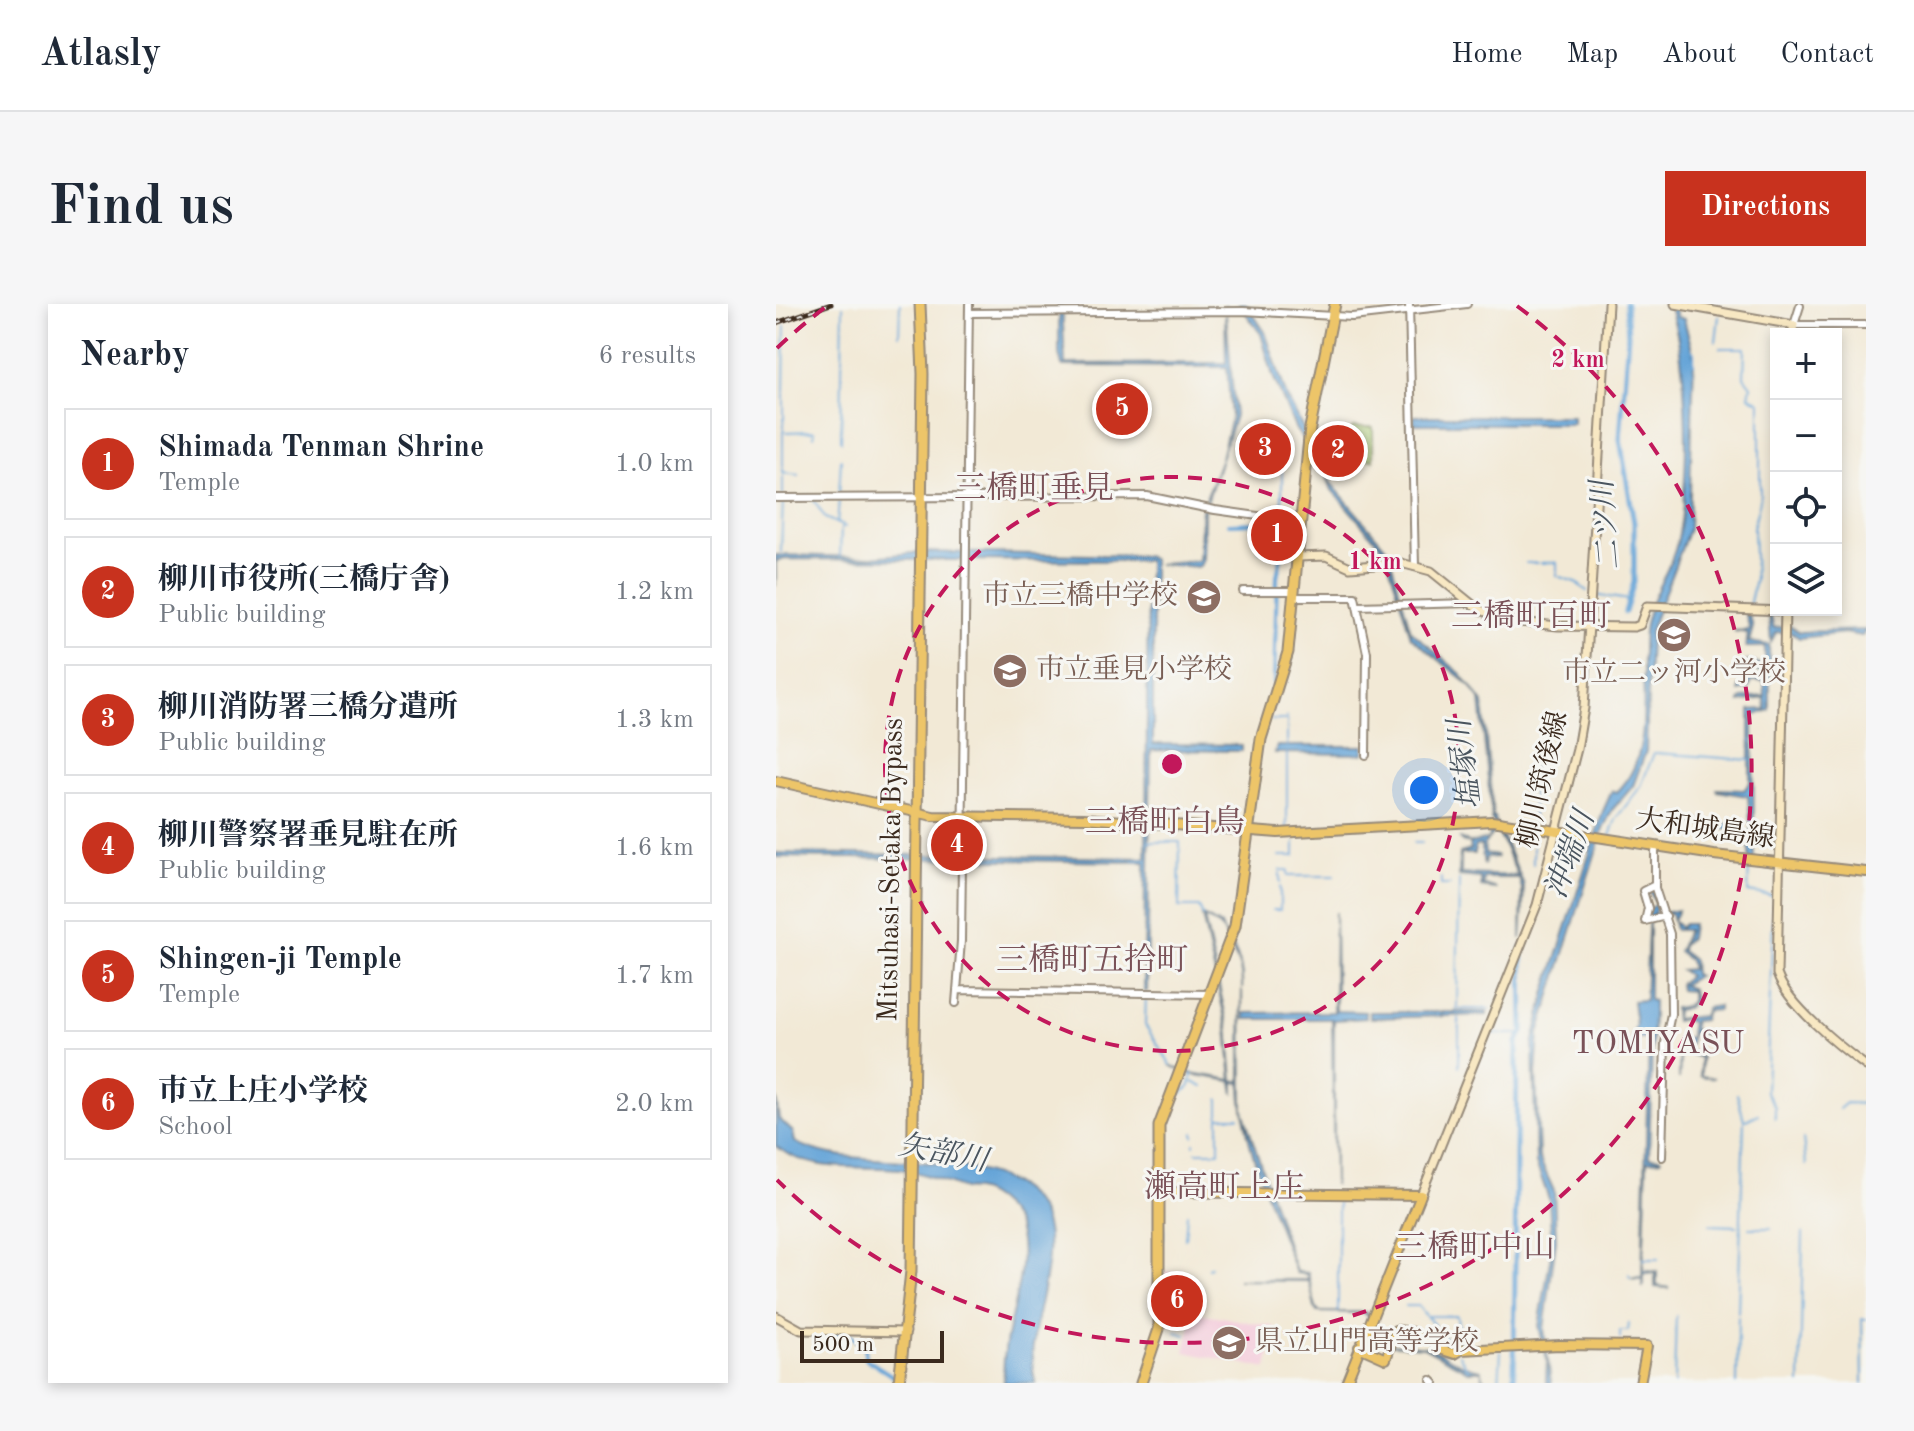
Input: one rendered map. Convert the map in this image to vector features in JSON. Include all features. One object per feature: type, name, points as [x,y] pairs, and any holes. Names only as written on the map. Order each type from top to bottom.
[{"type":"highway","name":"Mitsuhasi-Setaka Bypass","points":[[897,1383],[905,1332],[910,1240],[922,352],[920,304]]},
{"type":"highway","points":[[1141,1383],[1159,1329],[1157,1192],[1161,1115],[1235,926],[1261,739],[1288,652],[1308,443],[1335,304]]},
{"type":"main road","name":"柳川筑後線","points":[[1421,1195],[1530,927],[1581,730],[1608,304]]},
{"type":"main road","points":[[1675,304],[1785,328]]},
{"type":"main road","points":[[1298,558],[1326,556],[1350,567],[1390,562],[1434,572],[1470,603],[1485,612],[1513,621],[1619,627],[1640,625],[1649,606],[1770,610]]},
{"type":"main road","points":[[1785,616],[1777,974],[1787,992],[1836,1042],[1866,1066]]},
{"type":"main road","name":"大和城島線","points":[[776,781],[915,813],[962,817],[1084,818],[1248,832],[1495,822],[1752,860],[1866,872]]},
{"type":"main road","points":[[1157,1192],[1421,1195],[1346,1383]]},
{"type":"main road","points":[[776,1316],[801,1330],[905,1332]]},
{"type":"main road","points":[[1359,1347],[1386,1359],[1396,1330],[1414,1332],[1420,1339],[1435,1339],[1436,1348],[1456,1352],[1551,1346],[1647,1346],[1640,1383]]},
{"type":"street","points":[[956,1003],[962,858],[969,304]]},
{"type":"street","points":[[969,313],[1243,311],[1332,317],[1409,307],[1467,304]]},
{"type":"street","points":[[1794,328],[1800,306]]},
{"type":"street","points":[[1409,307],[1415,567]]},
{"type":"street","points":[[1822,328],[1866,325]]},
{"type":"street","points":[[776,498],[1152,496],[1204,508],[1301,522]]},
{"type":"street","points":[[1243,591],[1355,597],[1367,653],[1366,752]]},
{"type":"street","points":[[1358,606],[1470,603]]},
{"type":"street","points":[[1655,846],[1655,885],[1670,930],[1671,1014],[1665,1043],[1662,1157]]},
{"type":"street","points":[[1655,885],[1643,891],[1648,908],[1645,921],[1665,915]]},
{"type":"street","points":[[958,990],[1210,994]]},
{"type":"shaded area","points":[[1181,1267],[1187,1290],[1187,1312],[1168,1314],[1165,1271],[1179,1273]]},
{"type":"shaded area","name":"県立山門高等学校","points":[[1194,1312],[1275,1327],[1267,1369],[1185,1352]]},
{"type":"green space","points":[[1353,427],[1373,427],[1373,460],[1343,455],[1346,436]]},
{"type":"water","points":[[1059,304],[1062,304],[1065,364],[1226,363],[1225,304],[1235,416],[1204,511],[1203,561],[1199,567],[1157,564],[1199,561],[1202,509],[1221,458],[1231,417],[1227,367],[1062,366],[1059,354]]},
{"type":"water","name":"塩塚川","points":[[1239,304],[1246,304],[1265,332],[1287,397],[1331,483],[1388,550],[1411,631],[1469,684],[1411,637],[1385,551],[1332,490],[1320,462],[1296,430],[1273,376],[1261,334]]},
{"type":"water","name":"沖端川","points":[[1668,304],[1673,304],[1677,317],[1684,319],[1694,357],[1689,529],[1650,631],[1646,751],[1633,786],[1612,810],[1603,829],[1539,1033],[1536,1073],[1539,1158],[1554,1191],[1556,1240],[1544,1329],[1551,1383],[1546,1383],[1547,1360],[1539,1326],[1552,1248],[1549,1199],[1536,1163],[1533,1044],[1546,991],[1603,811],[1612,791],[1617,792],[1630,775],[1638,755],[1644,712],[1645,624],[1675,550],[1680,526],[1686,462],[1684,389],[1681,355]]},
{"type":"water","points":[[1414,416],[1573,416],[1573,424],[1414,424]]},
{"type":"water","points":[[924,552],[1146,556],[1153,560],[1153,744],[1242,745],[1242,751],[1151,750],[1147,991],[1144,991],[1145,862],[776,857],[776,853],[1146,858],[1148,561],[780,559],[776,562],[776,555],[872,557]]},
{"type":"water","points":[[1745,611],[1770,612],[1774,628],[1790,626],[1799,632],[1866,630],[1862,636],[1845,633],[1799,638],[1793,633],[1776,632],[1771,642],[1769,614],[1749,614],[1753,627],[1749,642],[1769,645],[1770,710],[1753,716],[1754,858],[1749,861],[1749,844],[1734,830],[1684,823],[1684,819],[1731,825],[1742,834],[1751,834],[1748,796],[1717,789],[1744,790],[1750,782],[1750,710],[1766,709],[1765,698],[1740,702],[1742,698],[1765,696],[1764,681],[1752,681],[1748,689],[1739,691],[1739,686],[1747,686],[1748,679],[1764,678],[1764,672],[1749,670],[1764,670],[1765,667],[1748,664],[1747,661],[1765,665],[1765,647],[1746,647],[1748,633],[1734,631],[1750,630]]},
{"type":"water","points":[[1480,699],[1483,703],[1493,815],[1524,885],[1521,939],[1522,889],[1519,878],[1484,878],[1483,885],[1497,889],[1481,887],[1481,878],[1459,876],[1460,853],[1471,850],[1470,843],[1460,839],[1472,843],[1488,839],[1484,844],[1485,854],[1496,858],[1486,857],[1484,865],[1481,845],[1475,846],[1475,854],[1461,854],[1461,874],[1518,876],[1492,819]]},
{"type":"water","points":[[1277,746],[1364,746],[1363,754],[1275,753]]},
{"type":"water","points":[[1653,887],[1659,905],[1652,915],[1678,910],[1673,920],[1680,928],[1684,924],[1692,924],[1690,938],[1682,945],[1681,951],[1693,960],[1694,975],[1698,976],[1682,985],[1692,989],[1694,1001],[1687,1008],[1676,1010],[1675,1019],[1703,1016],[1706,1008],[1718,1006],[1718,1010],[1706,1011],[1703,1020],[1693,1021],[1694,1030],[1707,1035],[1693,1032],[1688,1049],[1701,1057],[1701,1076],[1714,1078],[1700,1076],[1700,1058],[1688,1053],[1685,1039],[1681,1042],[1679,1079],[1680,1040],[1690,1037],[1691,1023],[1684,1019],[1675,1021],[1674,1008],[1686,1006],[1691,1001],[1691,991],[1680,990],[1679,984],[1689,976],[1681,970],[1692,969],[1689,960],[1678,952],[1688,930],[1675,930],[1671,913],[1649,922],[1649,1000],[1653,1001],[1653,1013],[1649,1157],[1661,1160],[1647,1161],[1643,1271],[1657,1272],[1657,1286],[1669,1288],[1655,1287],[1655,1273],[1643,1274],[1643,1288],[1642,1279],[1630,1278],[1642,1277],[1649,1039],[1632,1038],[1636,1024],[1633,1001],[1645,1000],[1649,909],[1656,904],[1649,890]]},
{"type":"water","points":[[1335,912],[1336,1011],[1365,1012],[1366,1018],[1334,1020],[1334,1185],[1332,1019],[1245,1019],[1245,1013],[1334,1012]]},
{"type":"water","points":[[1202,916],[1212,921],[1204,918],[1228,1027],[1233,1080],[1241,1082],[1242,990],[1243,1108],[1241,1083],[1234,1082],[1234,1094],[1232,1081],[1185,1073],[1170,1065],[1185,1072],[1232,1080],[1227,1027]]},
{"type":"water","points":[[1224,932],[1237,956],[1242,980],[1238,963]]},
{"type":"water","points":[[1370,1012],[1487,1012],[1487,1015],[1370,1018]]},
{"type":"water","points":[[776,1098],[779,1119],[793,1132],[795,1142],[822,1152],[965,1168],[998,1176],[1025,1192],[1043,1216],[1048,1234],[1045,1277],[1033,1344],[1036,1383],[1004,1383],[1006,1346],[1022,1252],[1018,1228],[1003,1206],[982,1192],[964,1189],[917,1172],[819,1165],[789,1155],[776,1146]]},
{"type":"water","points":[[1244,1114],[1296,1272],[1308,1273],[1312,1291],[1309,1281],[1238,1280],[1308,1280],[1307,1274],[1296,1273],[1261,1180]]},
{"type":"water","points":[[1316,1309],[1321,1312],[1366,1312],[1397,1345],[1390,1344],[1365,1313],[1317,1312]]},
{"type":"water","points":[[1404,1345],[1422,1346],[1433,1349],[1465,1366],[1481,1370],[1485,1383],[1481,1371],[1468,1371],[1424,1347]]},
{"type":"waterway","points":[[899,335],[900,304]]},
{"type":"waterway","name":"二ツ川","points":[[1625,612],[1634,582],[1634,523],[1620,439],[1628,335],[1626,304]]},
{"type":"waterway","points":[[841,441],[843,306]]},
{"type":"waterway","points":[[1716,341],[1719,316]]},
{"type":"waterway","points":[[784,392],[785,326]]},
{"type":"waterway","points":[[1689,348],[1694,352],[1694,364],[1691,364]]},
{"type":"waterway","points":[[1720,348],[1745,348],[1744,377],[1751,386],[1749,396],[1760,402],[1760,498]]},
{"type":"waterway","points":[[784,394],[784,430]]},
{"type":"waterway","points":[[783,431],[783,494]]},
{"type":"waterway","points":[[786,432],[815,431],[814,436]]},
{"type":"waterway","points":[[1282,453],[1282,522]]},
{"type":"waterway","points":[[839,495],[841,459]]},
{"type":"waterway","points":[[783,473],[799,475]]},
{"type":"waterway","points":[[781,552],[783,500]]},
{"type":"waterway","points":[[1749,606],[1755,580],[1753,528],[1760,500]]},
{"type":"waterway","points":[[814,501],[825,518],[845,527]]},
{"type":"waterway","points":[[837,524],[839,501]]},
{"type":"waterway","points":[[1282,522],[1282,552]]},
{"type":"waterway","points":[[1229,524],[1284,522]]},
{"type":"waterway","points":[[1257,524],[1258,538],[1274,541],[1273,550],[1260,550]]},
{"type":"waterway","points":[[840,556],[841,527]]},
{"type":"waterway","points":[[1274,685],[1277,576],[1281,557]]},
{"type":"waterway","points":[[1541,563],[1557,562],[1557,577]]},
{"type":"waterway","points":[[1526,563],[1538,563]]},
{"type":"waterway","points":[[1560,577],[1575,582],[1587,591]]},
{"type":"waterway","points":[[1595,595],[1607,597]]},
{"type":"waterway","points":[[1609,597],[1629,600]]},
{"type":"waterway","points":[[1287,717],[1287,746]]},
{"type":"waterway","points":[[1272,720],[1285,720]]},
{"type":"waterway","points":[[1533,753],[1533,823]]},
{"type":"waterway","points":[[1618,816],[1641,786],[1654,753]]},
{"type":"waterway","points":[[1656,753],[1750,760]]},
{"type":"waterway","points":[[1287,754],[1287,829]]},
{"type":"waterway","points":[[1610,836],[1616,819]]},
{"type":"waterway","points":[[1513,826],[1513,837]]},
{"type":"waterway","points":[[1533,829],[1533,864]]},
{"type":"waterway","points":[[1148,842],[1180,842],[1179,907],[1199,907],[1203,916]]},
{"type":"waterway","points":[[1280,856],[1295,856],[1295,842]]},
{"type":"waterway","points":[[1414,843],[1422,843]]},
{"type":"waterway","points":[[1749,863],[1748,892],[1774,896],[1766,1092],[1775,1107],[1775,1118]]},
{"type":"waterway","points":[[1280,870],[1288,870],[1288,876],[1309,876]]},
{"type":"waterway","points":[[1280,873],[1280,883]]},
{"type":"waterway","points":[[1311,876],[1334,876]]},
{"type":"waterway","points":[[1441,878],[1441,885],[1450,885]]},
{"type":"waterway","points":[[1459,880],[1457,1009],[1479,1009]]},
{"type":"waterway","points":[[1273,910],[1280,910],[1280,887]]},
{"type":"waterway","name":"塩塚川","points":[[1514,1383],[1517,1042],[1523,1032],[1522,948]]},
{"type":"waterway","points":[[1146,994],[1145,1025],[1171,1065]]},
{"type":"waterway","points":[[1481,1009],[1489,1009]]},
{"type":"waterway","points":[[1459,1018],[1459,1066]]},
{"type":"waterway","points":[[1488,1034],[1523,1034]]},
{"type":"waterway","points":[[1182,1093],[1190,1086],[1192,1074]]},
{"type":"waterway","points":[[1193,1082],[1203,1087]]},
{"type":"waterway","points":[[1737,1094],[1744,1120],[1738,1313]]},
{"type":"waterway","points":[[1196,1152],[1219,1152],[1219,1099]]},
{"type":"waterway","points":[[1839,1109],[1846,1103],[1866,1104]]},
{"type":"waterway","points":[[1746,1120],[1758,1114]]},
{"type":"waterway","points":[[1220,1117],[1239,1117]]},
{"type":"waterway","points":[[1803,1139],[1806,1165]]},
{"type":"waterway","points":[[1164,1150],[1164,1185]]},
{"type":"waterway","points":[[1338,1196],[1338,1311]]},
{"type":"waterway","points":[[1185,1239],[1187,1214]]},
{"type":"waterway","points":[[1710,1225],[1737,1226]]},
{"type":"waterway","points":[[1163,1240],[1164,1226]]},
{"type":"waterway","points":[[1749,1228],[1771,1228]]},
{"type":"waterway","points":[[1800,1383],[1803,1233]]},
{"type":"waterway","points":[[1644,1259],[1658,1259]]},
{"type":"waterway","points":[[1629,1274],[1630,1278]]},
{"type":"waterway","points":[[1406,1306],[1418,1306],[1455,1350]]},
{"type":"waterway","points":[[1428,1316],[1457,1316],[1460,1346]]},
{"type":"waterway","points":[[1674,1383],[1676,1316]]},
{"type":"waterway","points":[[1737,1383],[1738,1317]]},
{"type":"waterway","points":[[1863,1383],[1862,1319],[1866,1319]]},
{"type":"waterway","points":[[1620,1338],[1620,1331],[1628,1331],[1629,1323]]},
{"type":"waterway","points":[[1176,1332],[1186,1335]]},
{"type":"waterway","points":[[813,1334],[851,1335],[865,1348],[866,1359],[894,1377]]},
{"type":"waterway","points":[[1499,1383],[1501,1352]]},
{"type":"waterway","points":[[1459,1354],[1467,1369]]},
{"type":"railway","points":[[776,323],[831,304]]},
{"type":"place","name":"Shingen-ji Temple","points":[[1122,409]]},
{"type":"place","name":"柳川消防署三橋分遣所","points":[[1265,449]]},
{"type":"place","name":"柳川市役所(三橋庁舎)","points":[[1338,451]]},
{"type":"place","name":"Shimada Tenman Shrine","points":[[1277,535]]},
{"type":"place","name":"市立三橋中学校","points":[[1204,597]]},
{"type":"place","name":"市立二ッ河小学校","points":[[1674,635]]},
{"type":"place","name":"市立垂見小学校","points":[[1010,671]]},
{"type":"place","name":"柳川警察署垂見駐在所","points":[[957,845]]},
{"type":"place","name":"市立上庄小学校","points":[[1177,1301]]},
{"type":"place","name":"県立山門高等学校","points":[[1229,1343]]},
{"type":"district","name":"三橋町垂見","points":[[1034,490]]},
{"type":"district","name":"三橋町百町","points":[[1531,618]]},
{"type":"district","name":"三橋町白鳥","points":[[1165,824]]},
{"type":"district","name":"三橋町五拾町","points":[[1092,962]]},
{"type":"district","name":"TOMIYASU","points":[[1658,1045]]},
{"type":"district","name":"瀬高町上庄","points":[[1224,1189]]},
{"type":"district","name":"三橋町中山","points":[[1475,1249]]},
{"type":"water label","name":"矢部川","points":[[943,1154]]}]
